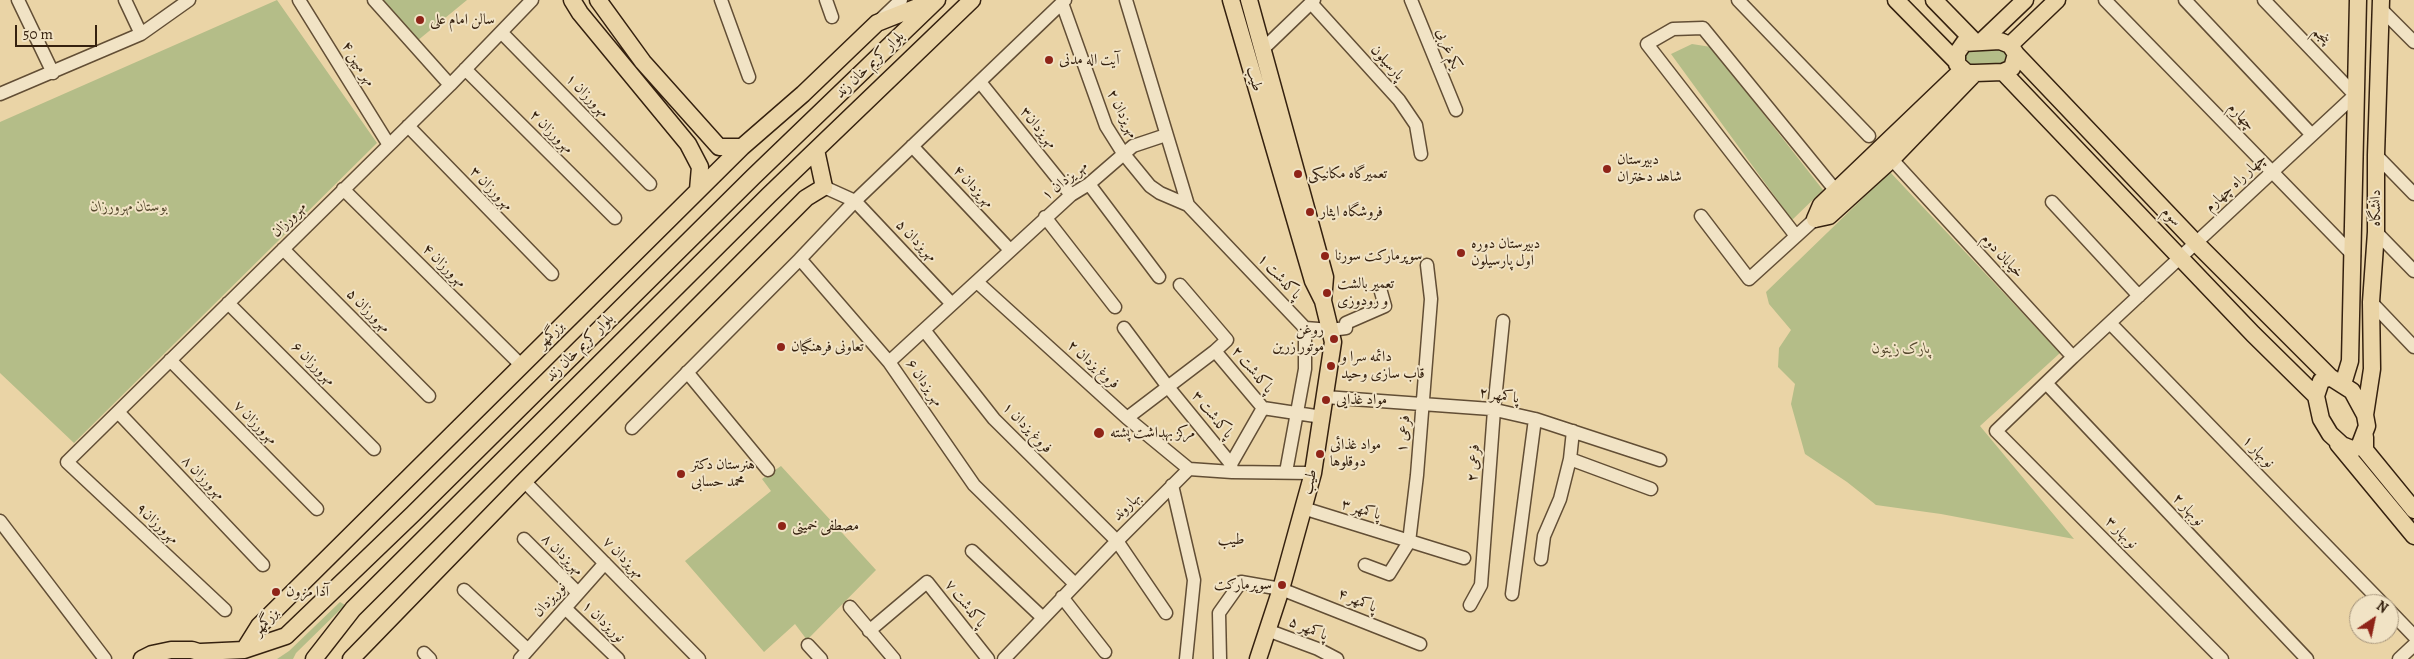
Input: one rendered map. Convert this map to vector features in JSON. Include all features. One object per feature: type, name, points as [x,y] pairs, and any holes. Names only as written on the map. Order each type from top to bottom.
[{"type":"main road","points":[[572,0],[688,144],[700,167],[698,190]]},
{"type":"main road","points":[[598,0],[639,56],[719,147],[742,147]]},
{"type":"main road","points":[[877,23],[936,0]]},
{"type":"main road","name":"بلوار کریم خان زند","points":[[202,652],[244,650],[286,636],[420,507],[752,177],[936,0]]},
{"type":"main road","name":"بلوار کریم خان زند","points":[[314,659],[353,609],[816,150],[972,0]]},
{"type":"main road","name":"طیب","points":[[1231,0],[1255,53]]},
{"type":"main road","name":"طیب","points":[[1249,0],[1255,53],[1313,281],[1323,301],[1333,342],[1313,473],[1281,589],[1258,659]]},
{"type":"main road","points":[[1896,0],[1965,68],[2003,72],[2012,68],[2013,49],[2057,0]]},
{"type":"main road","points":[[1934,0],[1978,41]]},
{"type":"main road","points":[[1978,41],[2025,0]]},
{"type":"main road","name":"دانشگاه","points":[[2336,380],[2350,361],[2354,256],[2355,95],[2358,0]]},
{"type":"main road","name":"دانشگاه","points":[[2365,436],[2367,426],[2365,415],[2372,369],[2371,302],[2376,232],[2377,100],[2381,4]]},
{"type":"main road","name":"بزرگمهر","points":[[244,650],[259,626],[521,365],[742,147],[803,94],[877,23]]},
{"type":"main road","points":[[1965,68],[1957,53],[1964,43],[2000,41],[2013,49]]},
{"type":"main road","name":"سوم","points":[[2013,49],[2107,150],[2269,318],[2359,401],[2365,415]]},
{"type":"main road","points":[[626,68],[639,56]]},
{"type":"main road","points":[[1815,219],[1829,216],[1965,68]]},
{"type":"main road","name":"سوم","points":[[2003,72],[2253,334],[2316,396]]},
{"type":"main road","points":[[2355,95],[2377,100]]},
{"type":"main road","points":[[351,659],[524,481],[806,198],[824,187],[816,150]]},
{"type":"main road","points":[[2091,164],[2107,150]]},
{"type":"main road","points":[[1815,219],[1821,205],[1836,191],[1887,154]]},
{"type":"main road","points":[[2253,334],[2269,318]]},
{"type":"main road","points":[[2336,380],[2321,381],[2316,396],[2320,419],[2393,513],[2414,536]]},
{"type":"main road","points":[[2330,434],[2352,449],[2359,447],[2365,436]]},
{"type":"main road","points":[[2365,436],[2365,450],[2410,506],[2393,513]]},
{"type":"main road","points":[[142,659],[152,654],[172,650],[202,652],[221,659]]},
{"type":"street","points":[[18,0],[53,73]]},
{"type":"street","points":[[125,0],[141,34]]},
{"type":"street","points":[[0,94],[141,34],[189,0]]},
{"type":"street","name":"مهر میهن ۴","points":[[299,0],[389,145]]},
{"type":"street","points":[[374,0],[450,84]]},
{"type":"street","name":"مهرورزان","points":[[67,462],[389,145],[532,0]]},
{"type":"street","points":[[721,0],[749,76]]},
{"type":"street","points":[[826,0],[832,17]]},
{"type":"street","points":[[877,23],[901,0]]},
{"type":"street","points":[[1126,0],[1188,205]]},
{"type":"street","name":"یکم غربی","points":[[1411,0],[1456,110]]},
{"type":"street","points":[[1738,0],[1869,136]]},
{"type":"street","name":"چهارم","points":[[2105,0],[2354,256]]},
{"type":"street","points":[[2185,0],[2312,135]]},
{"type":"street","name":"پنجم","points":[[2264,0],[2355,95]]},
{"type":"street","points":[[632,428],[855,202],[1064,2]]},
{"type":"street","name":"مهریزدان ۲","points":[[1064,2],[1106,126],[1123,153]]},
{"type":"street","name":"پارسیلون","points":[[1255,53],[1313,2],[1403,106],[1416,125],[1421,154]]},
{"type":"street","points":[[2381,4],[2414,42]]},
{"type":"street","points":[[1796,236],[1647,44],[1673,29],[1703,28],[1836,191]]},
{"type":"street","name":"مهرورزان ۱","points":[[502,32],[650,184]]},
{"type":"street","name":"مهرورزان ۲","points":[[465,69],[615,218]]},
{"type":"street","name":"مهریزدان۳","points":[[980,82],[1072,195]]},
{"type":"street","name":"چهار راه چهارم","points":[[2074,357],[2355,95]]},
{"type":"street","name":"مهرورزان ۳","points":[[408,126],[552,274]]},
{"type":"street","name":"مهر یزدان ۱","points":[[889,362],[978,282],[1045,217],[1089,184],[1123,153],[1133,146],[1166,135]]},
{"type":"street","name":"مهریزدان ۴","points":[[912,146],[1010,250]]},
{"type":"street","name":"پاکدشت ۱","points":[[1123,153],[1150,186],[1160,194],[1188,205],[1305,328]]},
{"type":"street","name":"خیابان دوم","points":[[1887,154],[2074,357]]},
{"type":"street","points":[[2376,155],[2414,194]]},
{"type":"street","points":[[1089,184],[1159,277]]},
{"type":"street","points":[[824,187],[855,202]]},
{"type":"street","name":"مهرورزان ۴","points":[[344,189],[521,365]]},
{"type":"street","name":"مهریزدان ۵","points":[[855,202],[952,304]]},
{"type":"street","points":[[2052,202],[2139,296]]},
{"type":"street","points":[[1701,216],[1749,279],[1815,219]]},
{"type":"street","points":[[1045,217],[1115,308]]},
{"type":"street","points":[[2376,232],[2414,271]]},
{"type":"street","name":"مهرورزان ۵","points":[[283,249],[429,396]]},
{"type":"street","name":"مهر یزدان ۶","points":[[800,259],[889,362],[974,485],[1075,584]]},
{"type":"street","name":"فرعی ۱","points":[[1365,565],[1389,574],[1409,542],[1423,404],[1431,299],[1427,265]]},
{"type":"street","name":"فروغ یزدان ۲","points":[[978,282],[1127,418],[1189,469]]},
{"type":"street","name":"پاکدشت ۲","points":[[1180,285],[1227,340],[1215,350],[1263,408],[1322,417]]},
{"type":"street","points":[[1286,472],[1305,363],[1305,328],[1331,330],[1346,328],[1346,322],[1385,306],[1381,292]]},
{"type":"street","points":[[2371,302],[2414,347]]},
{"type":"street","name":"مهرورزان ۶","points":[[228,303],[374,449]]},
{"type":"street","name":"فرعی ۲","points":[[1470,605],[1481,585],[1494,410],[1503,321]]},
{"type":"street","name":"نوبهار ۱","points":[[2110,323],[2373,594]]},
{"type":"street","name":"پاکدشت ۳","points":[[1124,328],[1232,468]]},
{"type":"street","name":"فروغ یزدان ۱","points":[[924,330],[994,419],[1117,540],[1166,613]]},
{"type":"street","points":[[1127,418],[1215,350]]},
{"type":"street","points":[[2046,383],[2074,357]]},
{"type":"street","name":"مهرورزان ۷","points":[[170,360],[317,508]]},
{"type":"street","points":[[687,372],[768,470]]},
{"type":"street","name":"نوبهار ۳","points":[[2046,383],[1996,431],[2222,659]]},
{"type":"street","name":"نوبهار ۲","points":[[2046,383],[2307,659]]},
{"type":"street","name":"پاکمهر ۲","points":[[1325,397],[1494,410],[1534,418],[1660,460]]},
{"type":"street","points":[[1232,468],[1263,408]]},
{"type":"street","name":"مهرورزان ۸","points":[[118,412],[264,565]]},
{"type":"street","points":[[1512,594],[1534,418]]},
{"type":"street","points":[[1541,560],[1544,536],[1560,499],[1570,459],[1573,431]]},
{"type":"street","points":[[1570,459],[1651,489]]},
{"type":"street","name":"مهرورزان۹","points":[[67,462],[225,610]]},
{"type":"street","points":[[1189,469],[1232,468],[1313,473]]},
{"type":"street","name":"بهاروند","points":[[1004,659],[1117,540],[1189,469]]},
{"type":"street","name":"مهریزدان ۷","points":[[524,481],[700,659]]},
{"type":"street","points":[[1172,485],[1194,580],[1186,659]]},
{"type":"street","name":"پاکمهر ۳","points":[[1303,508],[1464,558]]},
{"type":"street","points":[[0,521],[106,659]]},
{"type":"street","name":"مهریزدان ۸","points":[[524,539],[578,593]]},
{"type":"street","points":[[972,551],[1043,618]]},
{"type":"street","name":"نوریزدان","points":[[524,654],[605,563]]},
{"type":"street","name":"پاکدشت ۷","points":[[869,631],[927,582],[988,659]]},
{"type":"street","name":"پاکمهر ۴","points":[[1220,659],[1219,613],[1241,582],[1281,589],[1420,644]]},
{"type":"street","points":[[464,590],[524,654]]},
{"type":"street","points":[[1062,597],[1105,652]]},
{"type":"street","points":[[850,607],[894,659]]},
{"type":"street","name":"نوریزدان ۱","points":[[566,608],[618,659]]},
{"type":"street","points":[[2399,620],[2414,636]]},
{"type":"street","name":"پاکمهر ۵","points":[[1267,630],[1316,654],[1337,659]]},
{"type":"street","points":[[808,645],[821,659]]},
{"type":"street","points":[[2399,659],[2414,645]]},
{"type":"green space","name":"بوستان مهرورزان","points":[[277,0],[377,143],[74,443],[0,373],[0,122]]},
{"type":"green space","name":"سالن امام علی","points":[[378,0],[467,0],[417,41]]},
{"type":"green space","points":[[1692,44],[1711,47],[1823,190],[1792,220],[1671,54]]},
{"type":"green space","points":[[1971,45],[2003,46],[2008,56],[2001,67],[1970,66],[1964,55]]},
{"type":"green space","name":"پارک زیتون","points":[[1890,172],[2060,353],[1980,426],[2074,539],[1941,514],[1876,505],[1847,482],[1805,454],[1791,404],[1795,384],[1778,367],[1779,348],[1791,330],[1769,304],[1766,292]]},
{"type":"green space","name":"مصطفی خمینی","points":[[781,466],[876,570],[807,640],[795,624],[764,652],[685,561],[771,491],[762,479]]},
{"type":"green space","points":[[340,602],[345,605],[296,653],[293,659],[277,659],[289,651]]},
{"type":"place","name":"سالن امام علی","points":[[420,20]]},
{"type":"place","name":"آیت اله مدنی","points":[[1049,60]]},
{"type":"place","name":"دبیرستان شاهد دختران","points":[[1607,169]]},
{"type":"place","name":"تعمیرگاه مکانیکی","points":[[1298,174]]},
{"type":"place","name":"فروشگاه ایثار","points":[[1310,212]]},
{"type":"place","name":"دبیرستان دوره اول پارسیلون","points":[[1461,253]]},
{"type":"place","name":"سوپرمارکت سورنا","points":[[1325,256]]},
{"type":"place","name":"تعمیر بالشت و رودوزی","points":[[1327,293]]},
{"type":"place","name":"روغن موتور زرین","points":[[1334,339]]},
{"type":"place","name":"تعاونی فرهنگیان","points":[[781,347]]},
{"type":"place","name":"دائمه سرا و قاب سازی وحید","points":[[1331,366]]},
{"type":"place","name":"مواد غذایی","points":[[1326,400]]},
{"type":"place","name":"مرکز بهداشت پشته","points":[[1099,433]]},
{"type":"place","name":"مواد غذائی دوقلوها","points":[[1320,454]]},
{"type":"place","name":"هنرستان دکتر محمد حسابی","points":[[681,474]]},
{"type":"place","name":"مصطفی خمینی","points":[[782,526]]},
{"type":"place","name":"سوپرمارکت","points":[[1282,585]]},
{"type":"place","name":"آدا مزون","points":[[276,592]]},
{"type":"district","name":"طیب","points":[[1231,540]]}]
